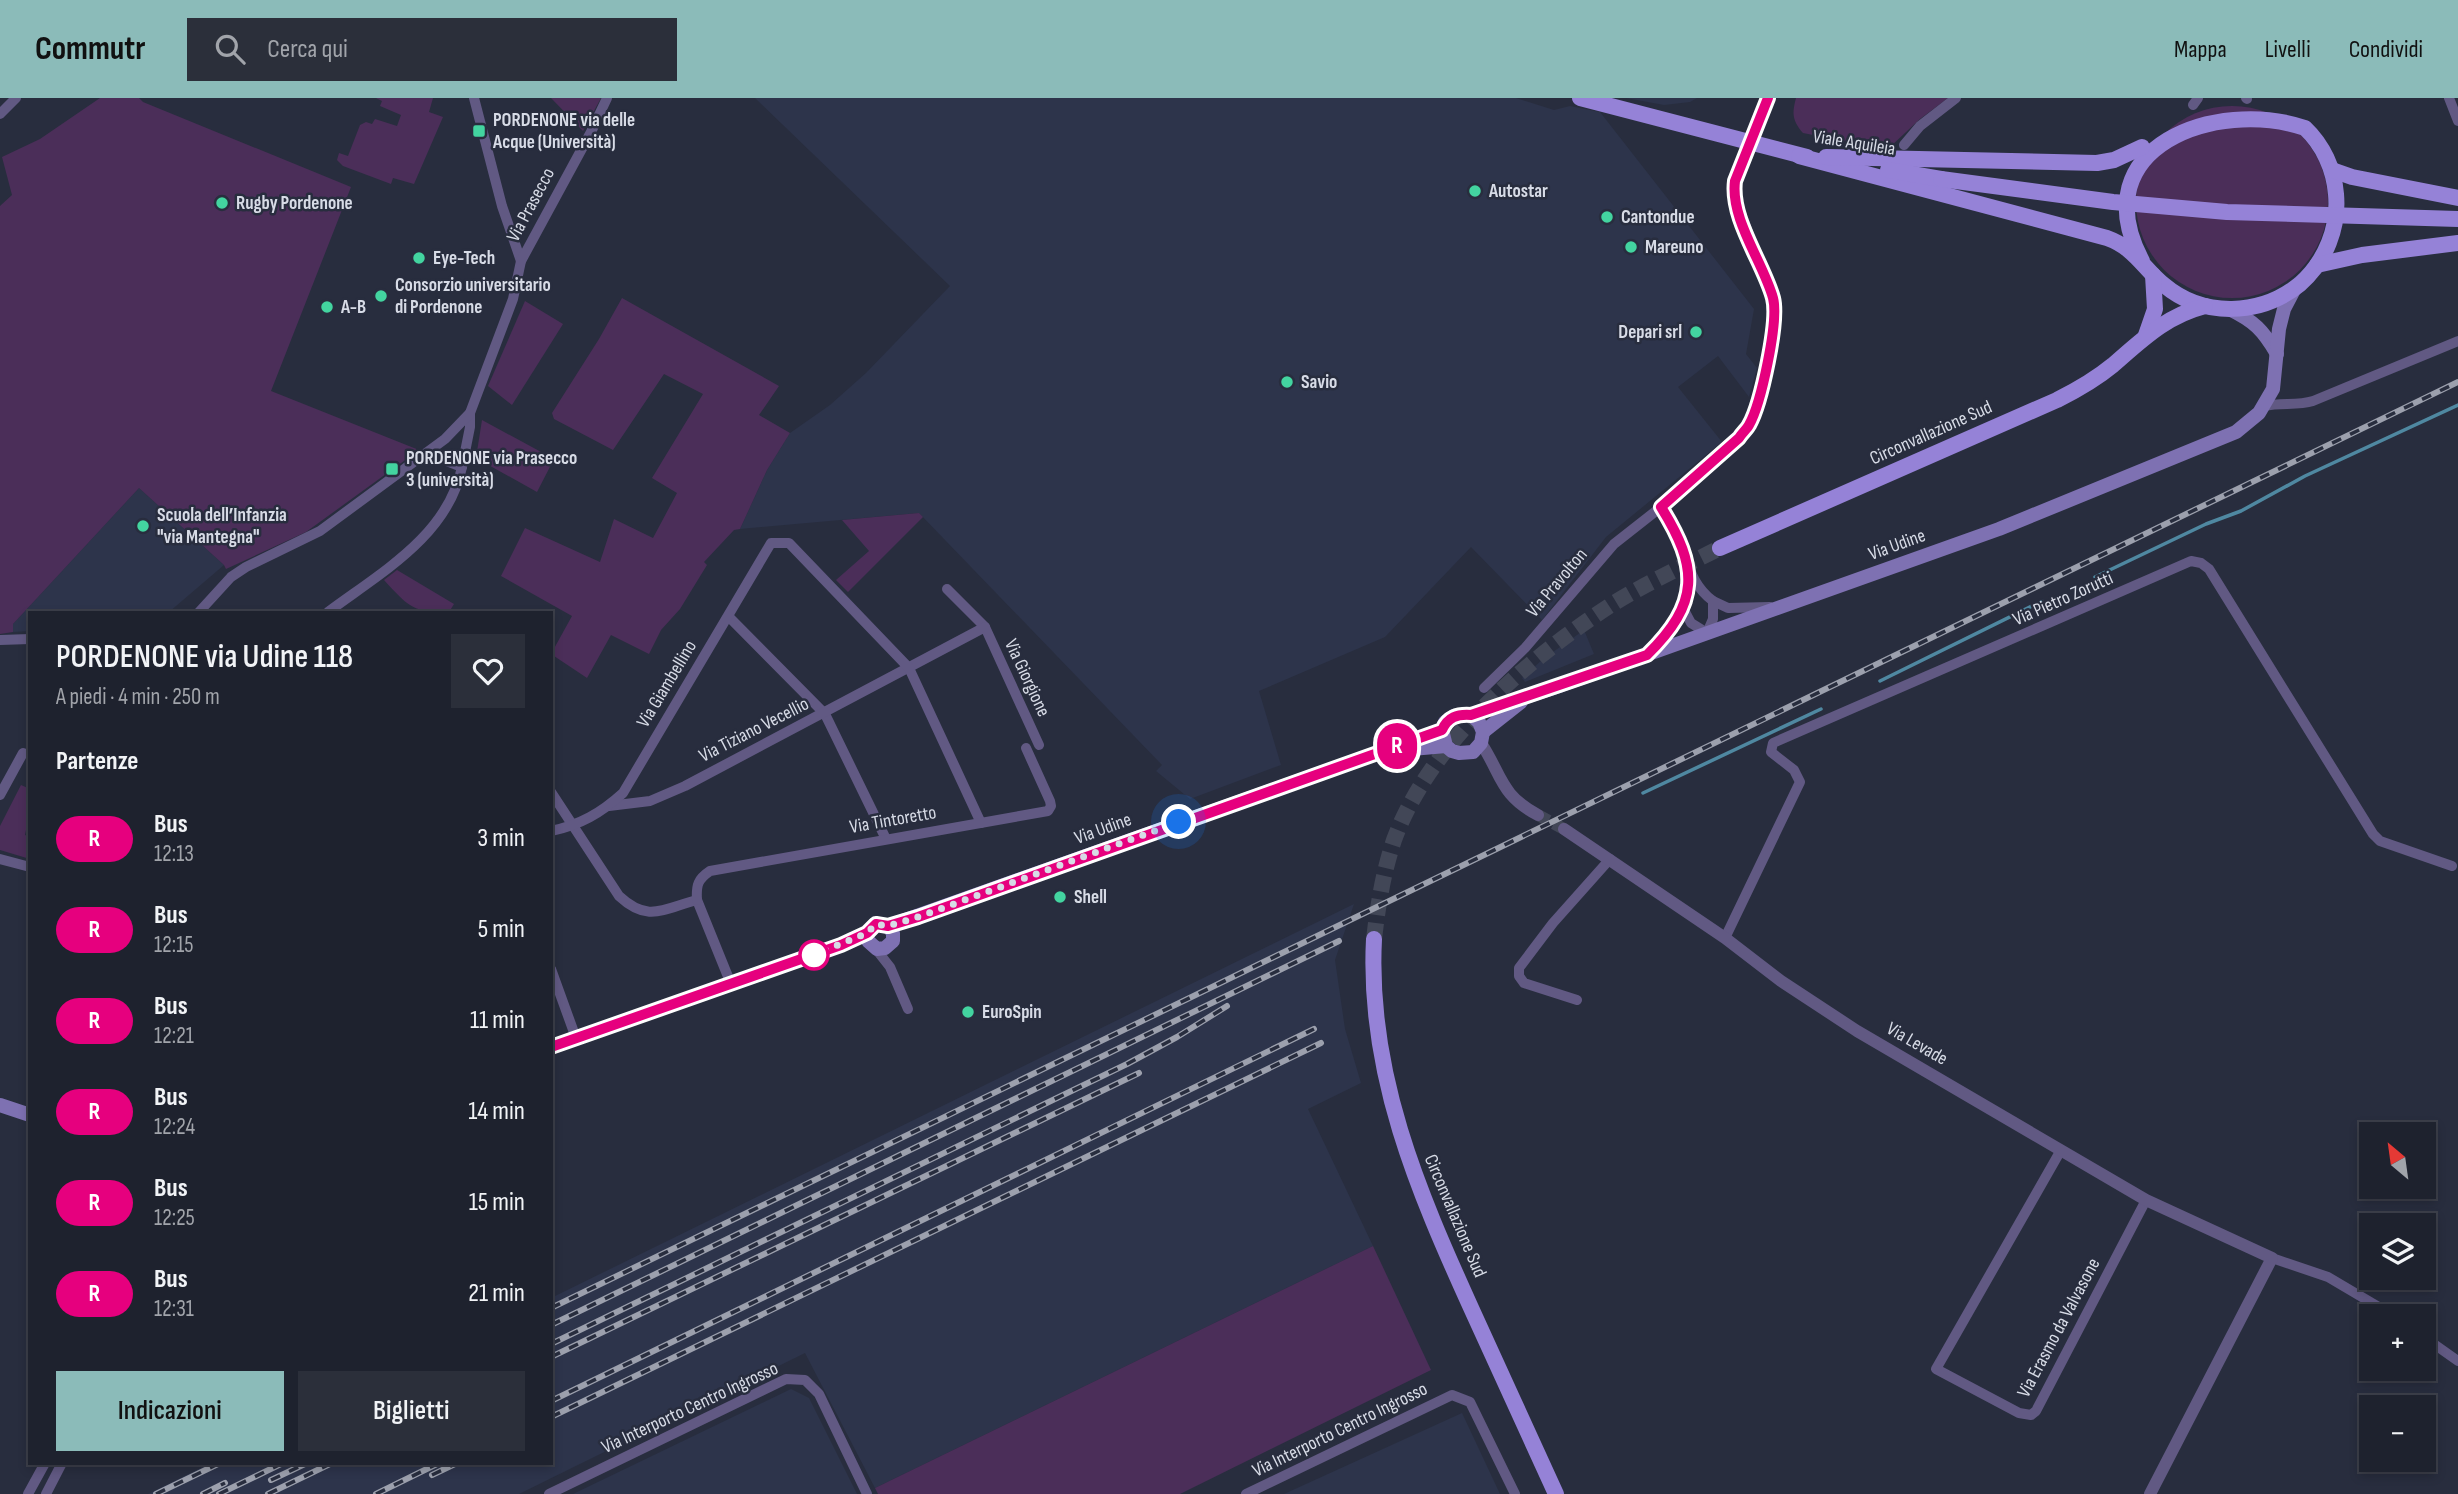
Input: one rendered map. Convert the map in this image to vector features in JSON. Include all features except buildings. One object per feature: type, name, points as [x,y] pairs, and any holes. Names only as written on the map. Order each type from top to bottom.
[{"type":"main road","name":"Viale Aquileia","points":[[1580,98],[1799,156],[1941,179],[2113,202],[2227,212],[2458,219]]},
{"type":"main road","points":[[2191,105],[2220,99]]},
{"type":"main road","points":[[1799,156],[2107,238],[2118,242],[2142,261],[2153,275],[2177,294],[2205,306],[2228,309],[2263,304],[2295,288],[2317,265],[2332,236],[2336,219],[2337,203],[2332,170],[2310,133],[2288,114],[2251,101]]},
{"type":"main road","points":[[2142,261],[2129,229],[2126,195],[2134,162],[2142,147],[2159,127]]},
{"type":"main road","points":[[1799,156],[2097,163],[2122,157],[2142,147]]},
{"type":"main road","points":[[2332,170],[2352,177],[2458,198]]},
{"type":"main road","points":[[2317,265],[2362,255],[2458,243]]},
{"type":"main road","points":[[2146,335],[2155,309],[2153,275]]},
{"type":"main road","name":"Via Udine","points":[[1471,715],[1707,634],[2046,511],[2236,432],[2264,406],[2273,389],[2284,309],[2295,288]]},
{"type":"main road","name":"Circonvallazione Sud","points":[[1720,548],[2057,400],[2103,373],[2146,335],[2177,317],[2205,306]]},
{"type":"main road","points":[[2228,309],[2250,319],[2262,330],[2277,354]]},
{"type":"main road","points":[[1381,752],[1446,746],[1459,753],[1479,742],[1530,695]]},
{"type":"main road","points":[[1446,746],[1442,730],[1445,722],[1454,716],[1471,715],[1479,722],[1479,742]]},
{"type":"main road","points":[[1381,752],[1442,730]]},
{"type":"main road","name":"Via Udine","points":[[891,934],[918,917],[1381,752]]},
{"type":"main road","points":[[553,1046],[841,945],[871,942],[885,948],[891,934],[876,924],[871,942]]},
{"type":"main road","name":"Circonvallazione Sud","points":[[1374,939],[1373,980],[1378,1036],[1385,1079],[1399,1132],[1432,1223],[1556,1494]]},
{"type":"main road","points":[[0,1105],[28,1114]]},
{"type":"street","points":[[0,114],[16,98]]},
{"type":"street","points":[[474,98],[502,206],[521,261]]},
{"type":"street","name":"Via Prasecco","points":[[329,611],[400,561],[425,536],[458,486],[470,413],[513,299],[521,261],[607,98]]},
{"type":"street","points":[[1755,128],[1768,98]]},
{"type":"street","points":[[1904,145],[1920,126],[1956,98]]},
{"type":"street","points":[[2449,98],[2458,121]]},
{"type":"street","name":"Via Pravolton","points":[[1484,688],[1525,648],[1614,544],[1661,507],[1739,438],[1749,425],[1761,389],[1775,310],[1773,298],[1736,200],[1735,181],[1744,158]]},
{"type":"street","points":[[2264,406],[2313,401],[2458,341]]},
{"type":"street","points":[[2274,381],[2280,393],[2292,404]]},
{"type":"street","name":"Via Prasecco","points":[[200,611],[231,577],[320,531],[423,456],[453,432],[470,413]]},
{"type":"street","points":[[423,456],[446,460],[462,467]]},
{"type":"street","points":[[1661,507],[1677,534],[1689,573],[1698,587],[1713,601],[1728,608],[1785,605]]},
{"type":"street","name":"Via Giambellino","points":[[553,831],[574,826],[609,806],[623,793],[771,543],[789,543],[909,668]]},
{"type":"street","name":"Via Pietro Zorutti","points":[[1725,938],[1800,782],[1794,770],[1771,752],[1773,743],[2191,561],[2201,563],[2209,569],[2373,834],[2380,841],[2452,866]]},
{"type":"street","points":[[1647,655],[1666,636],[1683,608],[1689,573]]},
{"type":"street","points":[[947,589],[985,627]]},
{"type":"street","points":[[1683,608],[1690,623],[1707,634],[1713,619],[1713,601]]},
{"type":"street","points":[[729,617],[825,714],[886,839]]},
{"type":"street","name":"Via Giorgione","points":[[909,668],[985,627],[1039,745]]},
{"type":"street","points":[[0,640],[28,639]]},
{"type":"street","points":[[909,668],[981,823]]},
{"type":"street","name":"Via Tiziano Vecellio","points":[[609,806],[650,801],[685,786],[909,668]]},
{"type":"street","points":[[1479,742],[1495,763],[1505,789],[1538,815]]},
{"type":"street","name":"Via Tintoretto","points":[[697,900],[699,879],[710,871],[1048,811],[1051,806],[1026,748]]},
{"type":"street","points":[[0,795],[23,752]]},
{"type":"street","points":[[553,795],[619,896],[633,909],[649,913],[697,900],[731,984]]},
{"type":"street","name":"Via Levade","points":[[1564,829],[1857,1031],[2146,1200],[2272,1258],[2328,1278],[2373,1304]]},
{"type":"street","points":[[0,859],[28,866]]},
{"type":"street","points":[[1577,1000],[1524,983],[1519,976],[1519,968],[1553,923],[1610,859]]},
{"type":"street","points":[[890,967],[891,934]]},
{"type":"street","points":[[871,942],[890,967],[908,1009]]},
{"type":"street","points":[[553,975],[576,1038]]},
{"type":"street","name":"Via Erasmo da Valvasone","points":[[2061,1150],[1936,1369],[2019,1413],[2031,1415],[2036,1411],[2146,1200]]},
{"type":"street","points":[[2150,1494],[2272,1258]]},
{"type":"street","points":[[2436,1345],[2458,1361]]},
{"type":"street","name":"Via Interporto Centro Ingrosso","points":[[549,1494],[786,1378],[805,1380],[819,1394],[867,1494]]},
{"type":"street","name":"Via Interporto Centro Ingrosso","points":[[1247,1494],[1452,1395],[1470,1402],[1515,1494]]},
{"type":"street","points":[[28,1494],[44,1465]]},
{"type":"street","points":[[46,1494],[61,1465]]},
{"type":"shaded area","points":[[100,98],[139,98],[143,102],[351,187],[271,391],[419,450],[306,532],[226,569],[139,488],[13,624],[13,632],[0,634],[0,206],[12,195],[2,157],[40,139]]},
{"type":"shaded area","points":[[376,98],[433,98],[429,112],[443,117],[414,184],[393,178],[391,184],[343,166],[337,160],[339,153],[348,156],[360,125],[366,122],[372,124],[375,119],[397,126],[401,115],[380,106],[382,101]]},
{"type":"shaded area","points":[[551,98],[601,98],[583,131]]},
{"type":"shaded area","points":[[755,98],[1516,98],[1554,110],[1570,106],[1600,112],[1754,309],[1746,354],[1757,368],[1749,397],[1718,356],[1678,387],[1722,442],[1606,537],[1542,620],[1471,547],[1385,637],[1259,691],[1281,765],[1190,799],[1156,771],[1162,765],[919,513],[740,529],[767,470],[790,433],[830,405],[866,373],[950,286]]},
{"type":"shaded area","points":[[1626,98],[1697,98],[1690,102],[1664,105]]},
{"type":"shaded area","points":[[1796,98],[1948,98],[1884,149],[1803,133],[1794,116]]},
{"type":"shaded area","points":[[2232,106],[2269,113],[2300,134],[2321,165],[2328,202],[2321,239],[2300,270],[2269,291],[2232,298],[2195,291],[2164,270],[2143,239],[2136,202],[2143,165],[2164,134],[2195,113]]},
{"type":"shaded area","points":[[622,298],[779,386],[759,415],[790,433],[767,470],[740,529],[734,530],[704,562],[707,565],[680,609],[661,630],[649,654],[611,635],[587,678],[553,655],[553,650],[572,616],[501,576],[525,528],[600,562],[614,519],[653,538],[677,493],[652,478],[703,394],[664,374],[613,450],[554,419],[552,413]]},
{"type":"shaded area","points":[[525,301],[563,324],[512,405],[488,386]]},
{"type":"shaded area","points":[[482,420],[554,459],[537,492],[476,458]]},
{"type":"shaded area","name":"Scuola dell’Infanzia \"via Mantegna\"","points":[[139,488],[224,565],[170,611],[28,611],[28,631],[13,632],[13,624]]},
{"type":"shaded area","points":[[919,513],[923,517],[848,592],[836,580],[869,551],[842,520]]},
{"type":"shaded area","points":[[397,570],[454,604],[450,611],[419,609],[406,602],[384,580]]},
{"type":"shaded area","points":[[1584,630],[1594,654],[1525,682],[1522,678],[1543,659]]},
{"type":"shaded area","points":[[21,785],[28,788],[25,835],[28,836],[28,858],[0,850],[0,826]]},
{"type":"shaded area","points":[[1354,904],[1335,960],[1345,1029],[1361,1083],[1308,1109],[1373,1246],[875,1488],[805,1353],[519,1494],[148,1494],[207,1465],[553,1465],[553,1297]]},
{"type":"shaded area","points":[[1373,1246],[1431,1370],[1180,1494],[878,1494],[875,1488]]},
{"type":"shaded area","points":[[791,1389],[809,1398],[857,1494],[573,1494]]},
{"type":"shaded area","points":[[1462,1413],[1500,1494],[1284,1494]]},
{"type":"waterway","points":[[2095,577],[2206,524],[2241,511],[2305,476],[2458,405]]},
{"type":"waterway","points":[[1880,681],[2042,601]]},
{"type":"waterway","points":[[1643,793],[1821,709]]},
{"type":"tunnel","points":[[1374,939],[1381,889],[1394,840],[1410,805],[1431,770],[1456,738],[1515,678],[1579,627],[1638,589],[1720,548]]},
{"type":"tunnel","points":[[1538,815],[1564,829]]},
{"type":"railway","points":[[553,1307],[2458,382]]},
{"type":"railway","points":[[553,1324],[1339,941]]},
{"type":"railway","points":[[553,1343],[1127,1064],[1227,1006]]},
{"type":"railway","points":[[553,1400],[1314,1029]]},
{"type":"railway","points":[[553,1416],[1321,1043]]},
{"type":"railway","points":[[553,1356],[1139,1073]]},
{"type":"railway","points":[[156,1494],[216,1465]]},
{"type":"railway","points":[[219,1494],[279,1465]]},
{"type":"railway","points":[[271,1480],[303,1465]]},
{"type":"railway","points":[[268,1494],[328,1465]]},
{"type":"railway","points":[[376,1494],[435,1465]]},
{"type":"railway","points":[[432,1475],[453,1465]]},
{"type":"railway","points":[[203,1494],[225,1483]]},
{"type":"bus line","name":"R","points":[[553,1046],[841,945],[867,933],[876,924],[888,926],[918,917],[1442,730],[1445,722],[1454,716],[1471,715],[1647,655],[1676,623],[1688,590],[1689,573],[1680,542],[1661,507],[1739,438],[1749,425],[1761,389],[1775,310],[1773,298],[1740,215],[1734,189],[1768,98]]},
{"type":"place","name":"PORDENONE via delle Acque (Università)","points":[[479,131]]},
{"type":"place","name":"Autostar","points":[[1475,191]]},
{"type":"place","name":"Rugby Pordenone","points":[[222,203]]},
{"type":"place","name":"Cantondue","points":[[1607,217]]},
{"type":"place","name":"Mareuno","points":[[1631,247]]},
{"type":"place","name":"Eye-Tech","points":[[419,258]]},
{"type":"place","name":"Consorzio universitario di Pordenone","points":[[381,296]]},
{"type":"place","name":"A-B","points":[[327,307]]},
{"type":"place","name":"Depari srl","points":[[1696,332]]},
{"type":"place","name":"Savio","points":[[1287,382]]},
{"type":"place","name":"PORDENONE via Prasecco 3 (università)","points":[[392,469]]},
{"type":"place","name":"Scuola dell’Infanzia \"via Mantegna\"","points":[[143,526]]},
{"type":"place","name":"Shell","points":[[1060,897]]},
{"type":"place","name":"EuroSpin","points":[[968,1012]]},
{"type":"route","points":[[814,955],[867,933],[876,924],[888,926],[918,917],[1179,822]]}]
